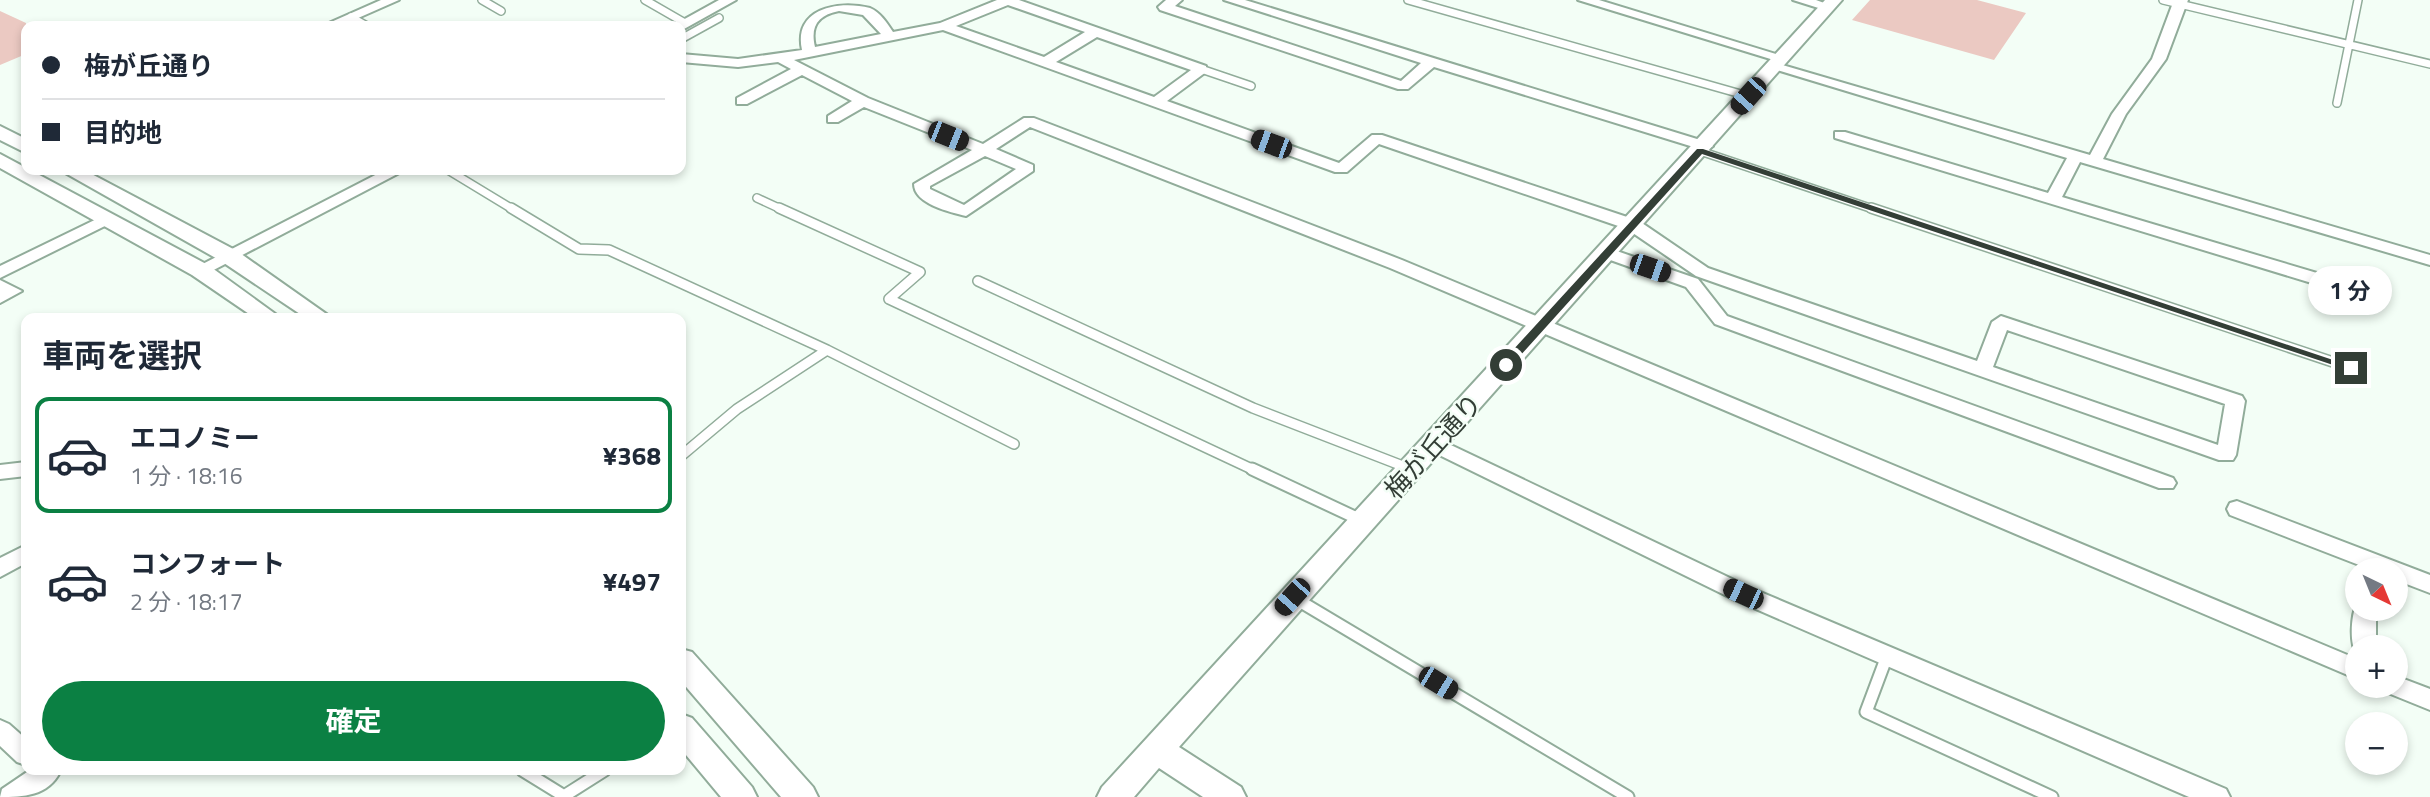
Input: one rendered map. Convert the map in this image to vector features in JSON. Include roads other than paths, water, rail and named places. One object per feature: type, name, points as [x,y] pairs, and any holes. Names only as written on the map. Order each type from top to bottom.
[{"type":"street","points":[[342,21],[392,0]]},
{"type":"street","points":[[686,23],[729,0]]},
{"type":"street","points":[[686,58],[738,63],[891,38],[944,26],[1008,0],[1094,33],[1201,69]]},
{"type":"street","points":[[1175,0],[1165,7],[1403,86],[1432,62]]},
{"type":"street","points":[[1231,0],[1702,148]]},
{"type":"street","points":[[1585,0],[2093,163],[2430,260]]},
{"type":"street","points":[[1800,0],[1831,4]]},
{"type":"street","points":[[2093,163],[2119,114],[2159,59],[2181,2]]},
{"type":"street","name":"梅が丘通り","points":[[1113,797],[1292,597],[1366,522],[1831,4]]},
{"type":"street","points":[[810,52],[805,32],[808,23],[843,5],[866,11],[891,38]]},
{"type":"street","points":[[944,26],[1340,169],[1377,138],[1633,225],[1702,272],[2226,455],[2235,401],[2001,322],[1983,370]]},
{"type":"street","points":[[1044,63],[1094,33]]},
{"type":"street","points":[[780,58],[863,101],[984,150],[1027,168],[966,211],[928,197],[922,191],[922,184],[984,150],[1029,121],[1543,325],[2345,664]]},
{"type":"street","points":[[1155,103],[1201,69]]},
{"type":"street","points":[[742,101],[802,70]]},
{"type":"street","points":[[834,119],[863,101]]},
{"type":"street","points":[[0,132],[21,143]]},
{"type":"street","points":[[1840,135],[2321,280]]},
{"type":"street","points":[[2053,198],[2075,157]]},
{"type":"street","points":[[0,160],[21,171]]},
{"type":"street","points":[[28,175],[200,270],[263,313]]},
{"type":"street","points":[[79,175],[229,256],[314,313]]},
{"type":"street","points":[[200,270],[387,175]]},
{"type":"street","points":[[0,273],[109,218]]},
{"type":"street","points":[[1608,253],[1692,283],[1721,320],[2166,483]]},
{"type":"street","points":[[0,285],[13,291],[0,297]]},
{"type":"street","points":[[1434,444],[1730,588],[2217,797]]},
{"type":"street","points":[[0,472],[21,470]]},
{"type":"street","points":[[2237,509],[2350,558]]},
{"type":"street","points":[[0,568],[21,556]]},
{"type":"street","points":[[2408,577],[2430,584]]},
{"type":"street","points":[[686,667],[802,797]]},
{"type":"street","points":[[2408,690],[2430,700]]},
{"type":"street","points":[[0,731],[21,750]]},
{"type":"street","points":[[686,733],[741,797]]},
{"type":"street","points":[[1156,749],[1230,797]]},
{"type":"street","points":[[12,797],[43,775]]},
{"type":"lane","points":[[482,0],[501,11]]},
{"type":"lane","points":[[645,0],[676,21]]},
{"type":"lane","points":[[1408,0],[1748,96]]},
{"type":"lane","points":[[2163,0],[2181,2],[2430,64]]},
{"type":"lane","points":[[2337,103],[2358,0]]},
{"type":"lane","points":[[351,17],[358,21]]},
{"type":"lane","points":[[686,36],[719,18]]},
{"type":"lane","points":[[1201,69],[1251,86]]},
{"type":"lane","points":[[1702,148],[2351,368]]},
{"type":"lane","points":[[457,175],[579,248],[609,250],[827,350],[1014,444]]},
{"type":"lane","points":[[757,198],[920,272],[889,299],[1366,522]]},
{"type":"lane","points":[[978,281],[1253,408],[1412,469]]},
{"type":"lane","points":[[686,452],[737,408],[827,350]]},
{"type":"lane","points":[[1292,597],[1628,797]]},
{"type":"lane","points":[[1886,656],[1866,712],[2052,797]]},
{"type":"lane","points":[[530,775],[564,796],[597,775]]}]
